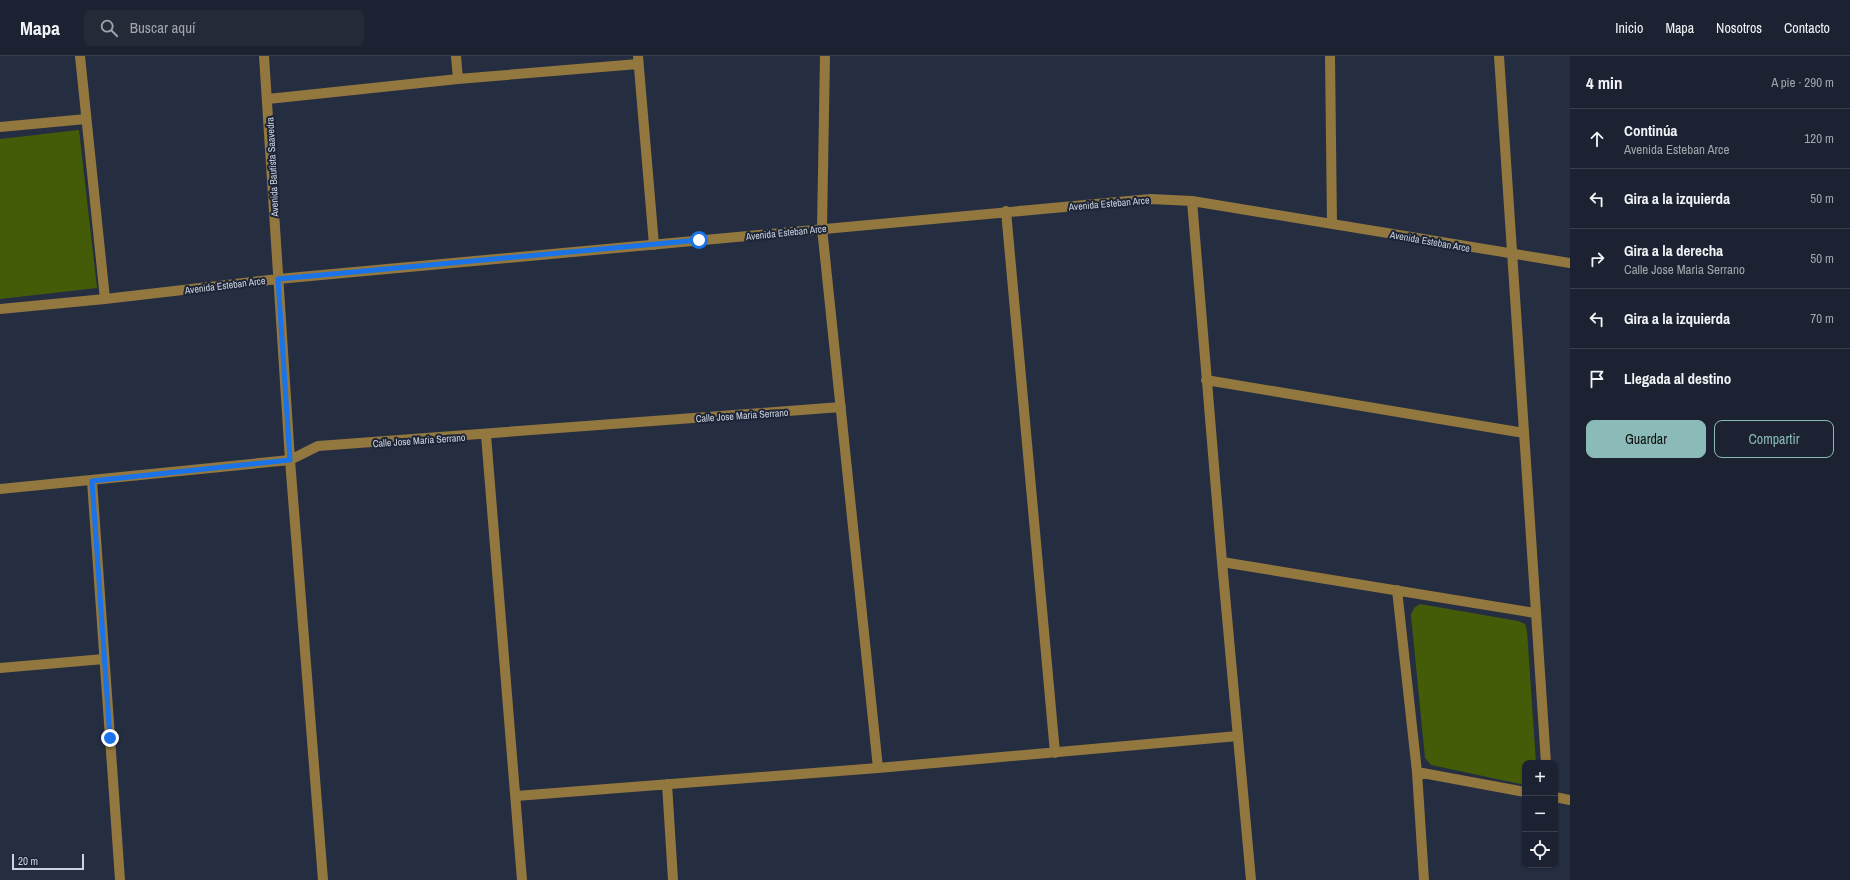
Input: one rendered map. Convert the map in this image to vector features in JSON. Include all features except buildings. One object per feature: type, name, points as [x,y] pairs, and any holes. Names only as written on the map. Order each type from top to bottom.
[{"type":"street","points":[[80,56],[105,299]]},
{"type":"street","name":"Avenida Bautista Saavedra","points":[[264,56],[268,98],[290,460],[323,880]]},
{"type":"street","points":[[456,56],[458,79]]},
{"type":"street","points":[[825,56],[822,228],[878,768]]},
{"type":"street","points":[[1330,56],[1332,224]]},
{"type":"street","points":[[1499,56],[1546,760]]},
{"type":"street","points":[[268,98],[638,60],[654,245]]},
{"type":"street","points":[[0,127],[86,119]]},
{"type":"street","name":"Avenida Esteban Arce","points":[[0,309],[105,299],[278,279],[1006,211],[1151,199],[1192,201],[1513,255],[1570,263]]},
{"type":"street","points":[[1192,201],[1206,380],[1251,880]]},
{"type":"street","points":[[1006,211],[1055,753]]},
{"type":"street","points":[[1206,380],[1524,433]]},
{"type":"street","name":"Calle Jose Maria Serrano","points":[[0,489],[290,460],[318,446],[486,435],[841,408]]},
{"type":"street","points":[[486,435],[522,880]]},
{"type":"street","points":[[92,481],[120,880]]},
{"type":"street","points":[[1222,562],[1535,613]]},
{"type":"street","points":[[1397,590],[1417,772],[1424,880]]},
{"type":"street","points":[[0,668],[104,659]]},
{"type":"street","points":[[516,796],[878,768],[1238,736]]},
{"type":"street","points":[[1417,772],[1522,791]]},
{"type":"street","points":[[667,784],[673,880]]},
{"type":"street","points":[[1558,798],[1570,800]]},
{"type":"green space","points":[[79,130],[97,288],[0,299],[0,139]]},
{"type":"green space","points":[[1420,604],[1518,621],[1525,624],[1527,631],[1536,760],[1522,760],[1522,784],[1431,765],[1425,758],[1411,615],[1414,608]]},
{"type":"route","points":[[110,738],[92,481],[290,460],[278,279],[699,240]]}]
